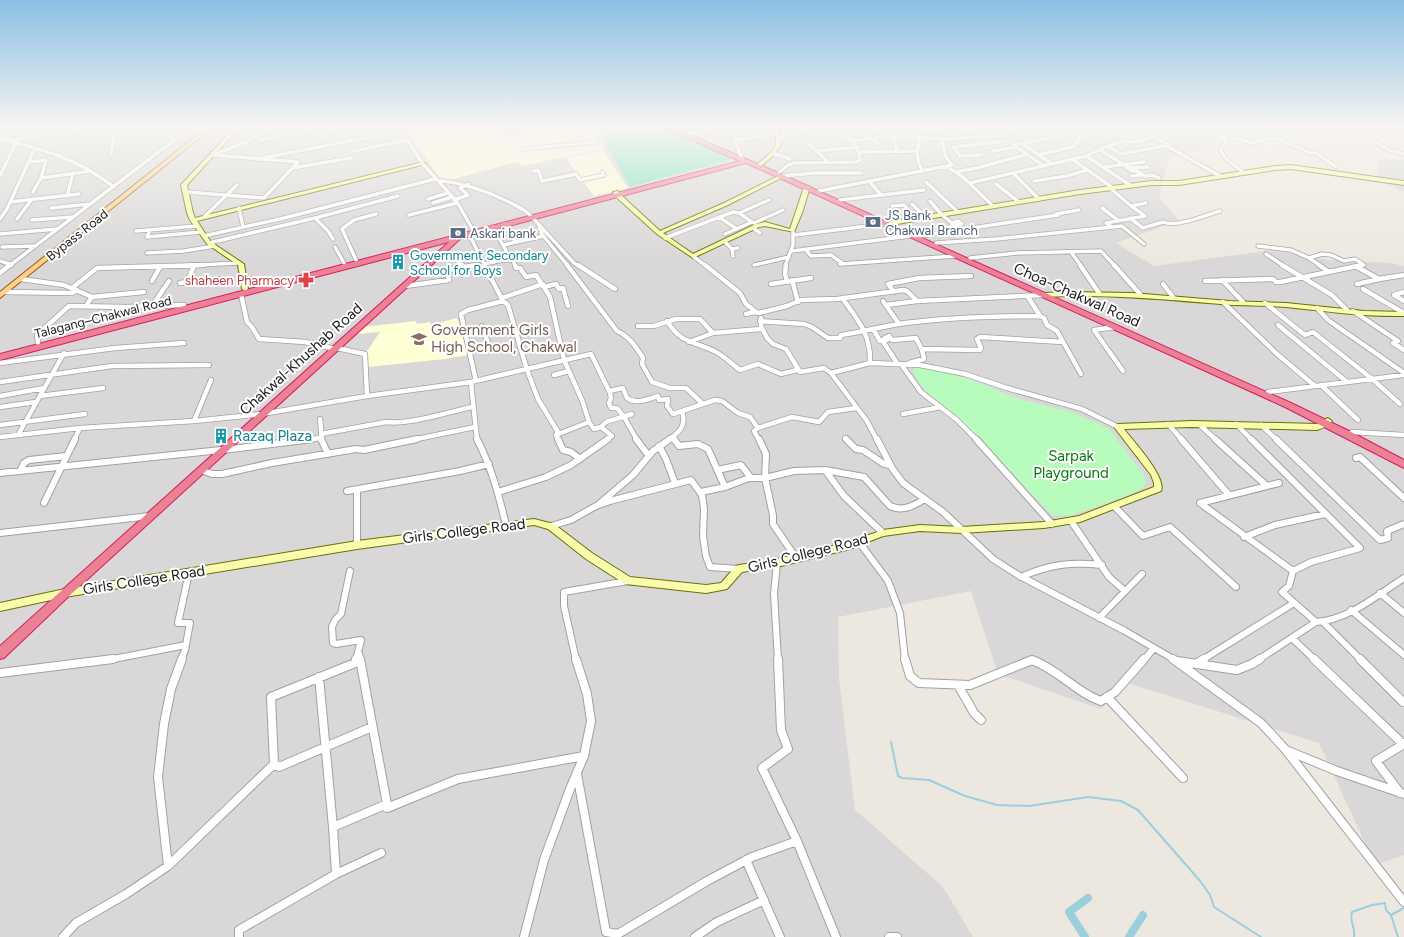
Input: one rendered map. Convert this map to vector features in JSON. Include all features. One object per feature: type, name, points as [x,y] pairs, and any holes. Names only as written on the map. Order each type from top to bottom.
[{"type":"highway","name":"Talagang–Chakwal Road","points":[[616,194],[694,172]]},
{"type":"highway","name":"Talagang–Chakwal Road","points":[[0,357],[616,194],[695,172]]},
{"type":"highway","name":"Choa-Chakwal Road","points":[[771,172],[888,223],[910,236],[1048,295],[1115,327],[1327,422],[1404,464]]},
{"type":"highway","points":[[813,189],[1268,392],[1327,422],[1352,432],[1404,459]]},
{"type":"highway","name":"Talagang–Chakwal Road","points":[[466,233],[531,216]]},
{"type":"highway","name":"Chakwal-Khushab Road","points":[[0,654],[65,592],[151,516],[222,450],[440,254],[466,233]]},
{"type":"highway","name":"Talagang–Chakwal Road","points":[[0,352],[184,305],[243,292],[344,263],[401,250]]},
{"type":"main road","name":"Bypass Road","points":[[3,294],[156,172]]},
{"type":"street","points":[[0,219],[10,202],[24,172]]},
{"type":"street","points":[[33,192],[43,172]]},
{"type":"street","points":[[41,178],[85,172]]},
{"type":"street","points":[[93,172],[114,187]]},
{"type":"street","points":[[0,273],[134,172]]},
{"type":"street","points":[[197,172],[184,185],[193,220],[211,245],[241,264],[247,322],[252,327],[259,339],[305,342],[365,354],[367,396]]},
{"type":"street","points":[[186,192],[264,198],[289,172]]},
{"type":"street","points":[[193,220],[391,172]]},
{"type":"street","points":[[430,172],[455,200],[466,233],[502,299],[508,305],[527,370],[538,399],[558,432],[556,435],[563,450],[571,452],[580,459]]},
{"type":"street","points":[[539,172],[542,181],[576,174],[580,180],[604,175],[602,172]]},
{"type":"street","points":[[659,234],[726,204],[779,175],[782,172]]},
{"type":"street","points":[[798,302],[790,280],[784,272],[785,263],[792,251],[793,233],[799,213],[813,189],[869,181],[914,172]]},
{"type":"street","points":[[955,172],[970,183],[993,206]]},
{"type":"street","points":[[970,183],[1023,172]]},
{"type":"street","points":[[1034,181],[1067,176],[1081,172]]},
{"type":"street","points":[[1089,172],[1145,216],[1106,223],[1113,228]]},
{"type":"street","points":[[1111,172],[1130,185]]},
{"type":"street","points":[[1132,172],[1131,172],[1137,172],[1141,175],[1132,176]]},
{"type":"street","points":[[1137,172],[1152,182]]},
{"type":"street","points":[[1137,172],[1145,176],[1152,175],[1159,179],[1150,180],[1146,177]]},
{"type":"street","points":[[1212,172],[1220,176]]},
{"type":"street","points":[[725,234],[752,225],[765,224],[793,233],[888,223],[926,218],[1039,198],[1152,182],[1179,183],[1243,172]]},
{"type":"street","points":[[1324,172],[1404,183]]},
{"type":"street","points":[[66,196],[73,173]]},
{"type":"street","points":[[779,175],[862,173]]},
{"type":"street","points":[[1014,174],[1039,198]]},
{"type":"street","points":[[150,230],[147,237],[202,234],[244,227],[436,179],[468,184],[486,190],[524,209],[574,263],[615,289]]},
{"type":"street","points":[[869,181],[881,195]]},
{"type":"street","points":[[926,182],[958,212]]},
{"type":"street","points":[[408,216],[468,195],[460,188],[468,184]]},
{"type":"street","points":[[996,184],[1019,202]]},
{"type":"street","points":[[204,217],[237,185]]},
{"type":"street","points":[[840,200],[924,190]]},
{"type":"street","points":[[428,199],[448,193]]},
{"type":"street","points":[[10,202],[79,194]]},
{"type":"street","points":[[616,194],[659,234],[693,256],[740,293],[746,304],[758,312],[761,317],[761,329],[776,346],[783,347],[788,352],[791,362],[797,370]]},
{"type":"street","points":[[147,253],[184,251],[211,245],[398,196]]},
{"type":"street","points":[[17,219],[32,199]]},
{"type":"street","points":[[433,203],[455,200]]},
{"type":"street","points":[[665,238],[732,212],[739,213],[769,200]]},
{"type":"street","points":[[930,201],[942,215],[952,222],[958,221],[962,224],[951,226],[955,231]]},
{"type":"street","points":[[1131,206],[1146,203]]},
{"type":"street","points":[[51,208],[90,204]]},
{"type":"street","points":[[912,204],[926,218]]},
{"type":"street","points":[[892,206],[904,205],[916,219]]},
{"type":"street","points":[[239,208],[244,227]]},
{"type":"street","points":[[1102,208],[1119,221]]},
{"type":"street","points":[[693,256],[725,242],[752,225],[783,210]]},
{"type":"street","points":[[920,236],[1058,216],[1056,214],[1079,210]]},
{"type":"street","points":[[1130,218],[1143,228],[1158,223],[1168,224],[1187,222],[1220,211]]},
{"type":"street","points":[[739,213],[760,233]]},
{"type":"street","points":[[356,260],[342,229],[354,220],[376,214]]},
{"type":"street","points":[[32,220],[73,217]]},
{"type":"street","points":[[719,217],[737,229]]},
{"type":"street","points":[[315,218],[333,239]]},
{"type":"street","points":[[504,224],[515,241]]},
{"type":"street","points":[[136,231],[197,226]]},
{"type":"street","points":[[936,243],[1122,226],[1144,244]]},
{"type":"street","points":[[493,227],[509,256],[508,259],[505,260]]},
{"type":"street","points":[[541,228],[539,228],[544,236],[617,331],[623,332],[640,353],[643,358],[642,364],[652,382],[670,388],[686,388],[703,404]]},
{"type":"street","points":[[0,234],[57,229]]},
{"type":"street","points":[[503,245],[508,245],[515,241],[544,236]]},
{"type":"street","points":[[792,251],[910,236]]},
{"type":"street","points":[[725,242],[732,249],[733,256]]},
{"type":"street","points":[[2,247],[36,246]]},
{"type":"street","points":[[1258,246],[1293,251],[1309,258],[1329,272]]},
{"type":"street","points":[[335,247],[344,263]]},
{"type":"street","points":[[732,249],[738,248]]},
{"type":"street","points":[[805,249],[811,256],[831,255],[841,264],[955,256]]},
{"type":"street","points":[[970,258],[1017,252],[1101,251],[1140,294]]},
{"type":"street","points":[[1071,252],[1099,293]]},
{"type":"street","points":[[440,254],[453,257],[464,267]]},
{"type":"street","points":[[1266,254],[1301,278],[1322,289],[1350,311],[1398,341],[1393,343],[1404,350]]},
{"type":"street","points":[[1205,281],[1273,278],[1276,282],[1280,282],[1364,265],[1355,259],[1344,261],[1334,256],[1317,254],[1309,258]]},
{"type":"street","points":[[754,265],[789,257]]},
{"type":"street","points":[[419,273],[478,265],[482,269],[485,266],[505,260],[513,260],[516,268],[520,268],[526,278],[536,275],[544,285],[552,304],[564,360],[589,422],[594,429],[601,427],[606,422],[632,414]]},
{"type":"street","points":[[0,261],[12,265]]},
{"type":"street","points":[[72,288],[97,268],[194,266],[238,263]]},
{"type":"street","points":[[187,282],[194,266]]},
{"type":"street","points":[[1357,266],[1379,279]]},
{"type":"street","points":[[152,281],[160,267]]},
{"type":"street","points":[[405,286],[449,280],[446,270]]},
{"type":"street","points":[[1357,284],[1404,275]]},
{"type":"street","points":[[894,292],[888,284],[905,280],[971,276]]},
{"type":"street","points":[[771,284],[811,278]]},
{"type":"street","points":[[22,279],[64,284],[92,297],[100,295],[144,292]]},
{"type":"street","points":[[180,283],[224,280]]},
{"type":"street","points":[[1222,280],[1243,302]]},
{"type":"street","points":[[152,306],[169,281]]},
{"type":"street","points":[[506,526],[498,492],[489,464],[476,438],[472,407],[474,382],[460,316],[463,312],[468,310],[544,285],[556,284],[559,289],[563,288],[568,306]]},
{"type":"street","points":[[1163,284],[1173,297]]},
{"type":"street","points":[[1364,289],[1404,314]]},
{"type":"street","points":[[3,294],[72,293],[77,290]]},
{"type":"street","points":[[746,314],[787,306],[811,299],[826,300],[905,290],[917,301]]},
{"type":"street","points":[[1404,292],[1394,295],[1404,301]]},
{"type":"street","points":[[899,324],[885,303],[1099,293],[1140,294],[1223,302],[1243,302],[1404,314]]},
{"type":"street","points":[[1028,296],[1040,316],[1044,318],[1049,327],[1056,329],[1081,374]]},
{"type":"street","points":[[86,306],[92,297]]},
{"type":"street","points":[[842,298],[862,324],[871,350],[870,363]]},
{"type":"street","points":[[1223,302],[1277,354],[1358,420]]},
{"type":"street","points":[[1265,304],[1305,334],[1313,332],[1371,378],[1400,404]]},
{"type":"street","points":[[38,343],[37,335],[69,306],[184,305]]},
{"type":"street","points":[[1317,308],[1328,320],[1404,374]]},
{"type":"street","points":[[760,320],[800,323],[812,326],[827,339],[840,338],[841,335],[899,324],[975,316],[1040,316]]},
{"type":"street","points":[[638,326],[654,326],[667,321],[700,318],[713,332]]},
{"type":"street","points":[[667,321],[676,333],[690,342],[715,351],[729,360],[740,370],[758,364],[781,374],[797,370],[804,372],[824,368],[831,373],[871,428],[890,465],[903,483],[943,512],[960,530],[993,559],[1021,577],[1175,660],[1261,724],[1285,750],[1404,902]]},
{"type":"street","points":[[1278,325],[1347,382]]},
{"type":"street","points":[[482,326],[491,351]]},
{"type":"street","points":[[1115,327],[1094,330],[1123,371]]},
{"type":"street","points":[[690,342],[713,332],[761,329]]},
{"type":"street","points":[[873,329],[881,341],[902,364],[903,368],[921,392],[941,407],[975,438],[1052,524]]},
{"type":"street","points":[[869,342],[887,340],[884,338],[890,336],[892,340],[916,338],[922,350],[924,359],[902,364]]},
{"type":"street","points":[[922,350],[980,350],[981,348],[977,339],[980,337],[1063,342]]},
{"type":"street","points":[[0,363],[64,353],[149,344],[184,342]]},
{"type":"street","points":[[18,436],[64,353]]},
{"type":"street","points":[[0,437],[80,428],[194,421],[262,414],[367,396],[474,382],[591,354],[609,391],[611,398],[609,403],[611,408],[617,408],[624,417],[640,446],[648,456]]},
{"type":"street","points":[[831,373],[870,363],[902,364],[965,374],[1019,392],[1082,409],[1118,427],[1168,424],[1236,424],[1317,427],[1327,422]]},
{"type":"street","points":[[0,382],[112,366],[209,365]]},
{"type":"street","points":[[554,375],[569,371]]},
{"type":"street","points":[[1268,392],[1404,374]]},
{"type":"street","points":[[194,421],[212,380]]},
{"type":"street","points":[[0,396],[44,388]]},
{"type":"street","points":[[40,396],[103,388]]},
{"type":"street","points":[[609,391],[623,388],[627,398],[632,401],[645,400],[658,396],[659,400],[668,399],[667,406],[673,414],[715,400],[722,401],[738,413],[750,417],[758,428]]},
{"type":"street","points":[[0,407],[36,402]]},
{"type":"street","points":[[0,473],[222,450],[321,436],[386,422],[394,423],[423,418],[472,407]]},
{"type":"street","points":[[903,414],[941,407]]},
{"type":"street","points":[[796,558],[773,524],[773,515],[765,478],[766,454],[754,431],[758,428],[782,420],[794,418],[814,423],[819,422],[828,412],[856,408]]},
{"type":"street","points":[[551,526],[576,518],[597,505],[634,475],[648,456],[659,446],[680,432],[684,416],[682,411]]},
{"type":"street","points":[[0,425],[84,414]]},
{"type":"street","points":[[320,419],[321,436],[328,454]]},
{"type":"street","points":[[556,435],[589,422]]},
{"type":"street","points":[[1168,424],[1228,495]]},
{"type":"street","points":[[1199,424],[1267,486]]},
{"type":"street","points":[[1236,424],[1360,548],[1311,562],[1293,571],[1289,586],[1282,592],[1316,622],[1324,623],[1351,610],[1404,578]]},
{"type":"street","points":[[1261,425],[1380,540],[1388,538],[1387,531],[1404,524]]},
{"type":"street","points":[[201,470],[216,475],[356,449],[364,450],[475,427]]},
{"type":"street","points":[[498,492],[546,477],[571,465],[612,436],[601,427]]},
{"type":"street","name":"Girls College Road","points":[[0,607],[65,592],[357,545],[534,522],[551,526],[589,556],[628,581],[706,589],[724,586],[739,569],[777,563],[859,542],[883,533],[920,528],[960,530],[1052,524],[1071,521],[1080,519],[1158,489],[1158,483],[1154,474],[1118,427]]},
{"type":"street","points":[[44,503],[80,428]]},
{"type":"street","points":[[1352,432],[1404,435]]},
{"type":"street","points":[[672,437],[680,446],[693,444],[707,447],[711,452],[724,487]]},
{"type":"street","points":[[845,438],[856,449],[863,450],[884,464],[890,465]]},
{"type":"street","points":[[659,446],[666,459],[675,483]]},
{"type":"street","points":[[20,471],[24,463],[29,460],[66,456]]},
{"type":"street","points":[[1356,458],[1360,457],[1404,498]]},
{"type":"street","points":[[348,491],[460,472],[489,464]]},
{"type":"street","points":[[717,470],[741,464],[751,478]]},
{"type":"street","points":[[701,492],[724,487],[751,478],[765,478],[794,471],[825,470],[864,477],[890,506],[896,509],[900,510],[912,507],[925,499]]},
{"type":"street","points":[[825,470],[844,496],[883,533]]},
{"type":"street","points":[[597,505],[666,487],[675,483],[691,480],[701,492],[704,509],[703,536],[706,556],[710,567],[739,569]]},
{"type":"street","points":[[1279,483],[1200,503],[1293,571]]},
{"type":"street","points":[[357,545],[358,490]]},
{"type":"street","points":[[1114,506],[1143,536],[1170,527],[1236,587]]},
{"type":"street","points":[[1244,536],[1275,525],[1325,514]]},
{"type":"street","points":[[0,533],[151,516]]},
{"type":"street","points":[[1071,521],[1109,576],[1125,591]]},
{"type":"street","points":[[859,542],[888,581],[900,612],[904,662],[910,676],[919,683],[970,685],[1032,660],[1043,664],[1061,675],[1092,698],[1101,701],[1114,692],[1154,648]]},
{"type":"street","points":[[777,563],[774,594],[780,683],[781,730],[788,749],[762,768],[797,841],[836,937]]},
{"type":"street","points":[[1021,577],[1047,566],[1064,563],[1102,565]]},
{"type":"street","points":[[63,937],[76,923],[126,894],[168,866],[274,764],[271,697],[355,663],[361,640],[336,644],[333,643],[331,634],[334,620],[342,614],[350,571]]},
{"type":"street","points":[[168,866],[158,777],[164,724],[171,689],[186,645],[190,623],[178,623],[189,573]]},
{"type":"street","points":[[1099,618],[1142,574]]},
{"type":"street","points":[[524,937],[544,860],[584,756],[591,721],[587,694],[573,651],[564,606],[564,592],[628,581]]},
{"type":"street","points":[[1380,592],[1404,613]]},
{"type":"street","points":[[1196,664],[1294,603]]},
{"type":"street","points":[[1351,610],[1404,656]]},
{"type":"street","points":[[1175,660],[1237,670],[1252,664],[1316,622]]},
{"type":"street","points":[[1324,623],[1403,702]]},
{"type":"street","points":[[1292,638],[1404,744],[1376,761],[1402,794]]},
{"type":"street","points":[[0,673],[101,661],[186,645]]},
{"type":"street","points":[[358,650],[387,808],[458,779],[584,756]]},
{"type":"street","points":[[319,677],[336,874]]},
{"type":"street","points":[[958,685],[974,713],[981,720]]},
{"type":"street","points":[[1107,697],[1183,778]]},
{"type":"street","points":[[274,764],[280,767],[372,727]]},
{"type":"street","points":[[1285,750],[1337,771],[1402,794]]},
{"type":"street","points":[[576,774],[606,935],[618,934],[707,881],[746,860],[797,841]]},
{"type":"street","points":[[333,827],[387,804]]},
{"type":"street","points":[[239,937],[239,930],[336,874],[381,853]]},
{"type":"street","points":[[746,860],[780,937]]},
{"type":"street","points":[[695,937],[717,922],[764,900]]},
{"type":"street","points":[[889,937],[897,937]]},
{"type":"shaded area","points":[[0,172],[1166,172],[1159,197],[1179,221],[1116,243],[1154,266],[1274,250],[1328,260],[1390,263],[1404,266],[1404,855],[1375,865],[1319,743],[1124,682],[1101,709],[998,674],[971,591],[838,617],[839,679],[855,810],[943,887],[973,937],[0,937]]},
{"type":"shaded area","points":[[436,172],[480,172],[453,179],[441,179]]},
{"type":"shaded area","points":[[576,172],[617,172],[628,188],[594,196]]},
{"type":"shaded area","points":[[1378,172],[1404,172],[1404,192],[1379,180]]},
{"type":"shaded area","name":"Government Girls High School, Chakwal","points":[[457,318],[469,355],[368,367],[365,354],[380,332],[358,334],[363,327],[416,321],[417,324],[430,322],[431,325]]},
{"type":"green space","points":[[621,172],[687,172],[630,187]]},
{"type":"green space","name":"Sarpak Playground","points":[[915,368],[938,370],[972,380],[1022,400],[1072,412],[1108,428],[1144,475],[1146,483],[1140,490],[1089,509],[1067,516],[1052,515],[958,418],[926,391],[920,384],[913,371]]},
{"type":"waterway","points":[[891,742],[898,776],[902,778],[929,780],[965,796],[997,805],[1029,806],[1088,797],[1121,801],[1138,810],[1201,882],[1210,895],[1214,907],[1261,937]]},
{"type":"waterway","points":[[1085,937],[1069,912],[1088,898]]},
{"type":"waterway","points":[[1354,937],[1351,919],[1352,912],[1372,905],[1385,903],[1386,910],[1391,915]]},
{"type":"waterway","points":[[1391,915],[1404,908]]},
{"type":"waterway","points":[[1129,937],[1143,915]]},
{"type":"waterway","points":[[1391,915],[1398,937]]},
{"type":"place","name":"JS Bank Chakwal Branch","points":[[873,222]]},
{"type":"place","name":"Askari bank","points":[[458,233]]},
{"type":"place","name":"Government Secondary School for Boys","points":[[398,262]]},
{"type":"place","name":"shaheen Pharmacy","points":[[306,280]]},
{"type":"place","name":"Government Girls High School, Chakwal","points":[[419,339]]},
{"type":"place","name":"Razaq Plaza","points":[[221,436]]}]
